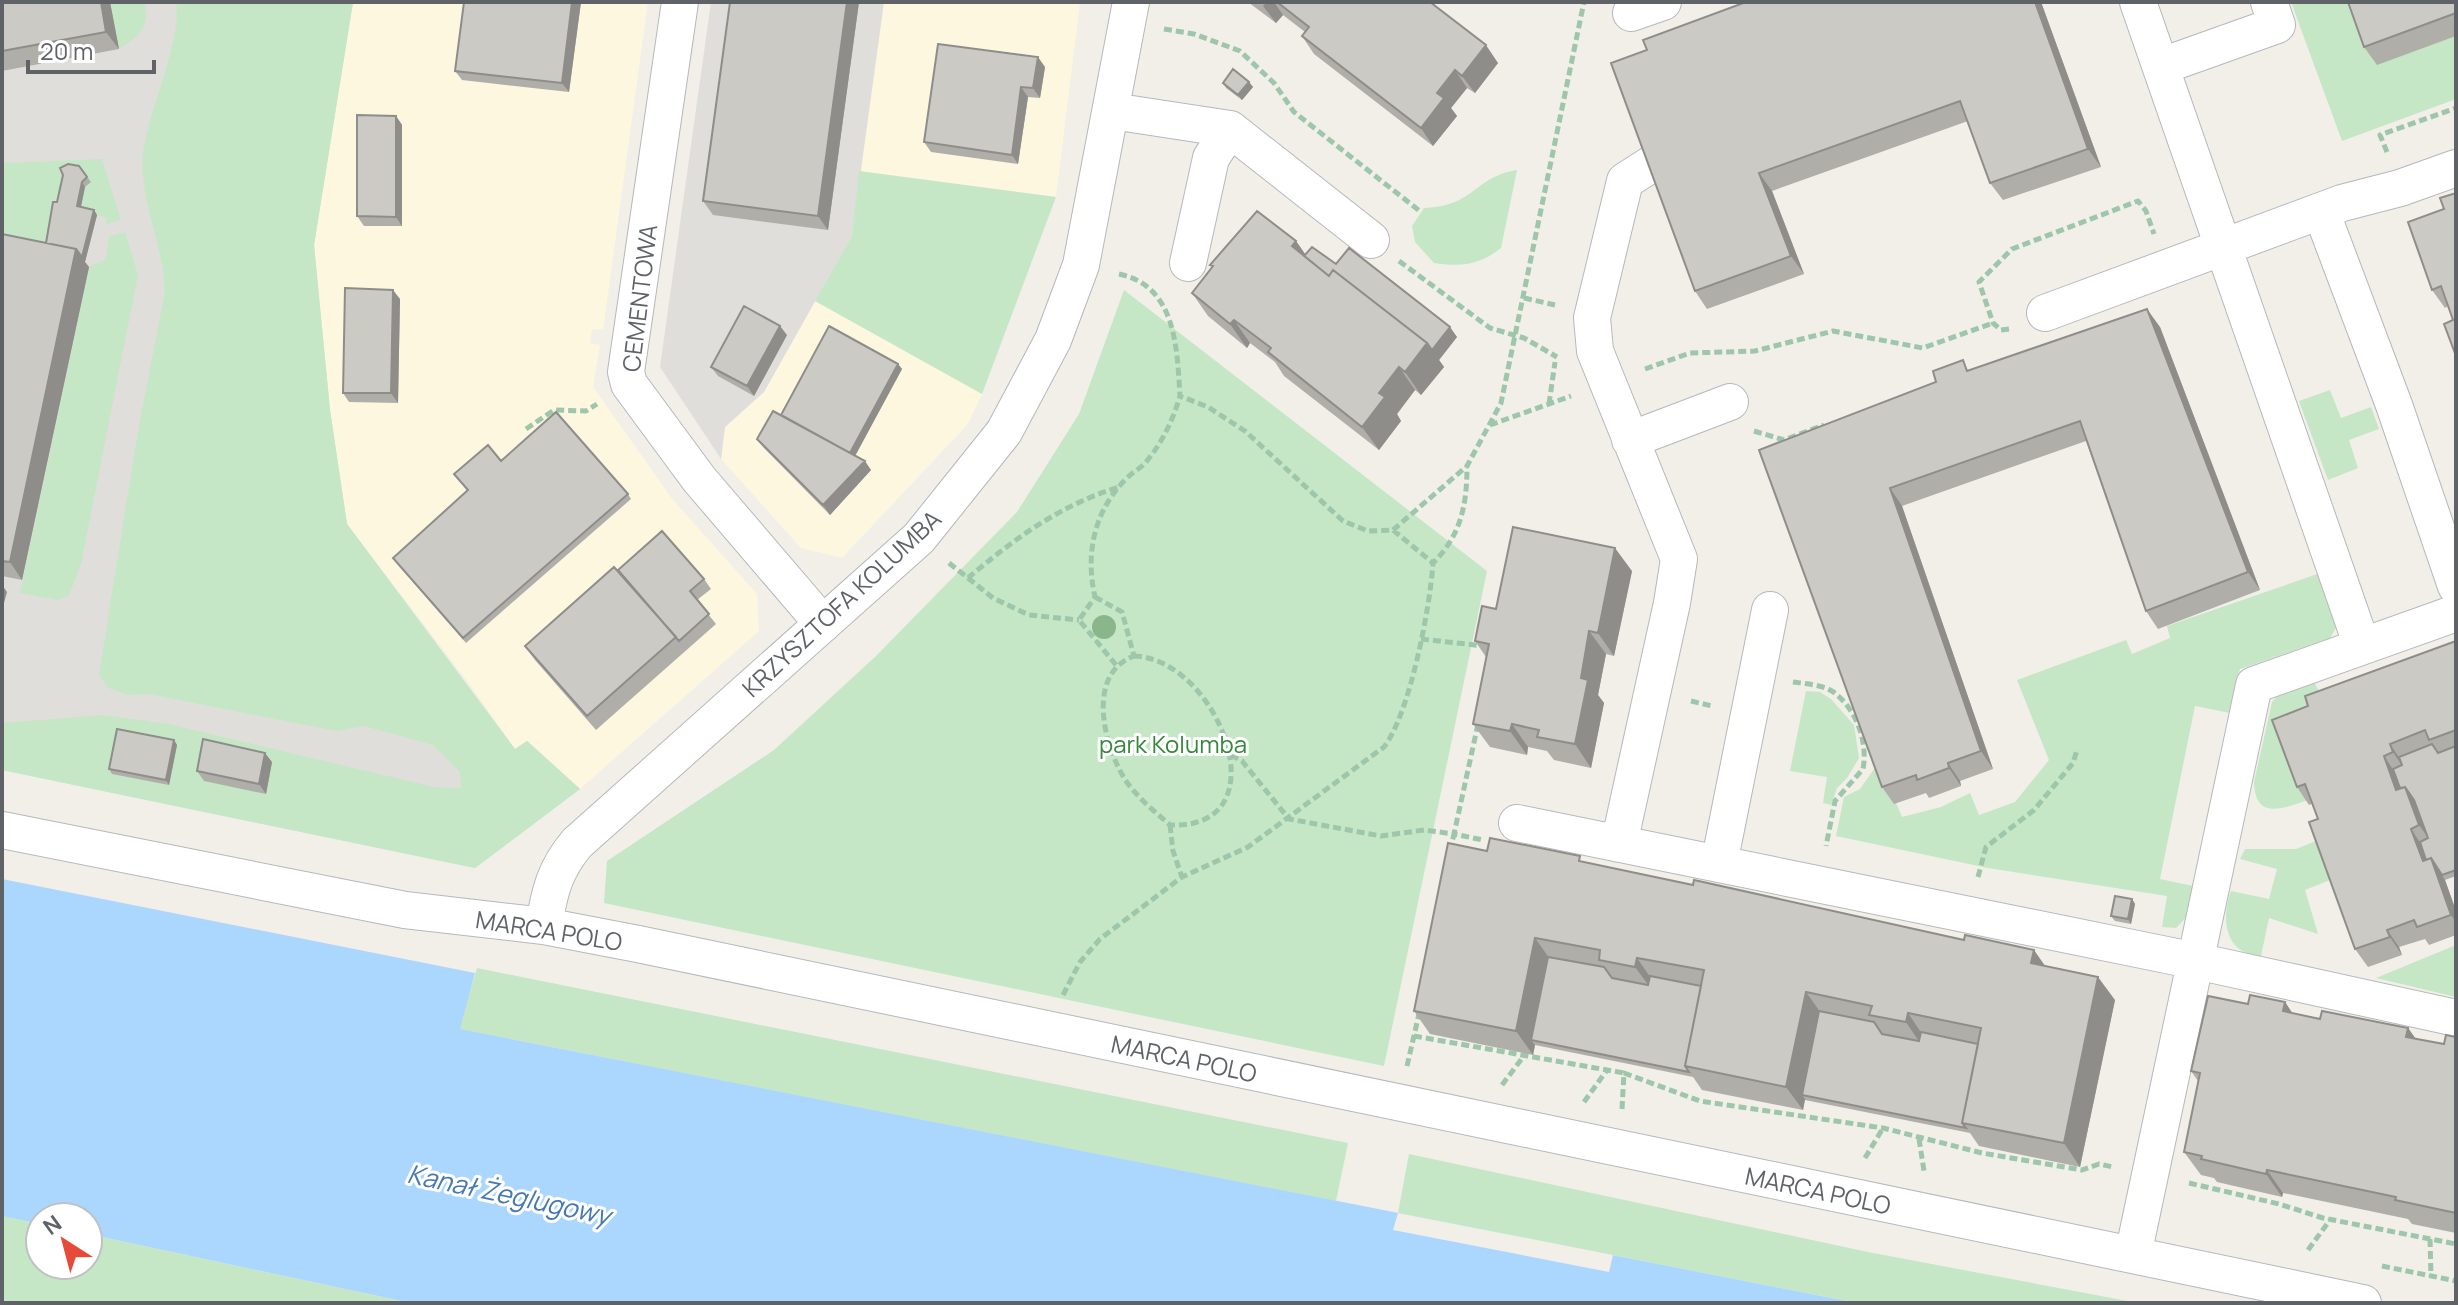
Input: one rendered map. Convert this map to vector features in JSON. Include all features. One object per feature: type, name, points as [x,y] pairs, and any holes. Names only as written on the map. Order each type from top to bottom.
[{"type":"street","name":"CEMENTOWA","points":[[680,2],[626,372],[629,384],[699,479],[823,624]]},
{"type":"street","points":[[2138,2],[2212,207],[2221,247],[2362,646]]},
{"type":"street","points":[[2162,66],[2277,25],[2269,2]]},
{"type":"street","name":"KRZYSZTOFA KOLUMBA","points":[[544,926],[549,890],[558,865],[577,843],[919,538],[987,457],[1029,388],[1081,265],[1129,12]]},
{"type":"street","points":[[1112,111],[1230,129],[1371,240]]},
{"type":"street","points":[[1188,263],[1211,158],[1230,129]]},
{"type":"street","points":[[1619,844],[1679,559],[1595,351],[1592,318],[1625,181],[1653,163]]},
{"type":"street","points":[[2045,313],[2321,211],[2456,168]]},
{"type":"street","points":[[2321,211],[2394,405],[2456,586]]},
{"type":"street","points":[[1630,440],[1730,402]]},
{"type":"street","points":[[1719,864],[1770,610]]},
{"type":"street","points":[[2133,1255],[2254,685],[2456,613]]},
{"type":"street","points":[[1517,823],[2196,961],[2456,1018]]},
{"type":"street","name":"MARCA POLO","points":[[2,830],[405,910],[544,926],[2363,1303]]},
{"type":"path","points":[[1180,396],[1208,407],[1245,431],[1343,521],[1368,531],[1393,530],[1467,466],[1501,403],[1584,2]]},
{"type":"path","points":[[1129,12],[1240,51],[1267,75],[1294,112],[1421,212]]},
{"type":"path","points":[[2400,188],[2380,135],[2456,108]]},
{"type":"path","points":[[2045,313],[2031,322],[2001,330],[1993,323],[1979,282],[1992,265],[2012,249],[2123,203],[2138,201],[2146,211],[2166,268]]},
{"type":"path","points":[[1371,240],[1490,328],[1516,335]]},
{"type":"path","points":[[1079,620],[1095,597],[1090,570],[1092,540],[1098,518],[1119,487],[1156,448],[1180,396],[1178,355],[1167,312],[1156,292],[1140,278],[1081,265]]},
{"type":"path","points":[[1490,425],[1690,353],[1755,351],[1833,331],[1923,348],[1993,323]]},
{"type":"path","points":[[1549,404],[1556,357]]},
{"type":"path","points":[[526,429],[554,410],[586,411],[629,384]]},
{"type":"path","points":[[1730,402],[1741,427],[1784,440],[1828,424]]},
{"type":"path","points":[[1053,1031],[1059,1003],[1080,962],[1100,939],[1182,877],[1248,847],[1384,747],[1397,729],[1421,639],[1430,602],[1433,563],[1449,547],[1460,522],[1467,497],[1467,466]]},
{"type":"path","points":[[968,578],[1010,542],[1041,522],[1084,498],[1119,487]]},
{"type":"path","points":[[1393,530],[1433,563]]},
{"type":"path","points":[[944,559],[993,598],[1029,615],[1079,620],[1116,665]]},
{"type":"path","points":[[1095,597],[1122,612],[1134,656]]},
{"type":"path","points":[[1421,639],[1495,648]]},
{"type":"path","points":[[1170,825],[1204,822],[1218,810],[1231,780],[1231,755],[1224,731],[1199,693],[1172,669],[1147,656],[1134,656],[1116,665],[1104,691],[1104,706],[1118,767],[1128,784],[1170,825],[1173,851],[1182,877]]},
{"type":"path","points":[[1757,675],[1835,692],[1852,712],[1864,740],[1863,769],[1835,801],[1819,884]]},
{"type":"path","points":[[1651,692],[1749,714]]},
{"type":"path","points":[[1447,865],[1481,710]]},
{"type":"path","points":[[1977,884],[1986,847],[2034,810],[2073,763],[2077,750]]},
{"type":"path","points":[[1231,755],[1242,761],[1289,819],[1381,836],[1424,830],[1454,834]]},
{"type":"path","points":[[1405,1075],[1420,1005]]},
{"type":"path","points":[[1414,1036],[1624,1073],[1700,1101],[1883,1128],[1919,1139],[2082,1170]]},
{"type":"path","points":[[1502,1085],[1523,1057]]},
{"type":"path","points":[[1584,1102],[1607,1070]]},
{"type":"path","points":[[1622,1110],[1624,1073]]},
{"type":"path","points":[[1864,1159],[1883,1128]]},
{"type":"path","points":[[1919,1139],[1924,1172]]},
{"type":"path","points":[[2174,1180],[2331,1219],[2456,1244]]},
{"type":"path","points":[[2307,1251],[2331,1219]]},
{"type":"path","points":[[2430,1239],[2431,1276],[2456,1281]]},
{"type":"shaded area","points":[[2,2],[353,2],[314,245],[330,410],[347,524],[515,749],[527,741],[580,789],[475,868],[2,770]]},
{"type":"shaded area","points":[[353,2],[648,2],[603,330],[592,329],[590,343],[600,345],[593,387],[673,500],[757,594],[759,631],[580,789],[528,741],[515,749],[468,682],[347,524],[330,410],[314,245]]},
{"type":"shaded area","points":[[711,2],[884,2],[852,236],[764,392],[725,427],[721,459],[660,367]]},
{"type":"shaded area","points":[[884,2],[1080,2],[1056,197],[859,171]]},
{"type":"shaded area","points":[[815,301],[982,394],[968,424],[842,558],[801,548],[721,459],[725,427],[764,392]]},
{"type":"green space","points":[[110,2],[145,2],[144,25],[132,40],[119,49]]},
{"type":"green space","points":[[176,2],[353,2],[314,245],[330,410],[347,524],[515,749],[527,741],[580,789],[475,868],[2,770],[2,723],[103,715],[169,724],[434,787],[461,788],[460,772],[433,745],[364,726],[336,731],[149,694],[129,695],[108,688],[99,674],[138,431],[165,291],[143,164],[144,146],[175,34]]},
{"type":"green space","points":[[2291,2],[2369,2],[2377,64],[2456,36],[2456,99],[2342,141]]},
{"type":"green space","points":[[102,159],[121,220],[107,224],[105,217],[80,211],[85,187],[90,182],[82,171],[49,249],[2,239],[2,163]]},
{"type":"green space","points":[[1517,170],[1501,248],[1493,254],[1469,263],[1434,263],[1415,242],[1412,226],[1424,208],[1454,202],[1491,179]]},
{"type":"green space","points":[[859,171],[1056,197],[982,394],[815,301],[852,236]]},
{"type":"green space","points":[[125,232],[138,275],[81,564],[69,595],[58,600],[20,593],[89,267],[106,259],[109,236]]},
{"type":"green space","name":"park Kolumba","points":[[1124,290],[1487,571],[1384,1066],[604,903],[607,861],[774,750],[876,656],[1017,512],[1079,414]]},
{"type":"green space","points":[[2330,390],[2341,418],[2371,407],[2379,429],[2349,440],[2358,468],[2328,480],[2299,401]]},
{"type":"green space","points":[[2326,571],[2337,626],[2330,638],[2240,669],[2230,713],[2195,706],[2160,879],[2193,886],[2191,912],[2176,928],[2162,927],[2167,896],[1988,868],[1836,836],[1844,797],[1860,789],[1879,762],[1902,817],[1941,807],[1970,793],[1979,815],[2015,802],[2049,760],[2017,680],[2126,640],[2132,654],[2170,638],[2167,626]]},
{"type":"green space","points":[[2313,680],[2329,710],[2308,800],[2280,808],[2265,807],[2259,802],[2254,782],[2272,702],[2279,694]]},
{"type":"green space","points":[[1806,691],[1820,692],[1831,699],[1854,725],[1859,758],[1837,788],[1831,805],[1823,803],[1827,777],[1790,771]]},
{"type":"green space","points":[[2321,839],[2335,878],[2305,890],[2318,934],[2269,918],[2261,956],[2240,950],[2233,943],[2226,924],[2231,891],[2269,899],[2277,869],[2240,859],[2245,849],[2296,849]]},
{"type":"green space","points":[[2456,945],[2456,997],[2376,978]]},
{"type":"green space","points":[[477,968],[1348,1143],[1336,1201],[459,1029]]},
{"type":"green space","points":[[1409,1154],[1868,1252],[2138,1303],[1857,1303],[1398,1213]]},
{"type":"green space","points":[[2,1216],[24,1221],[24,1281],[104,1281],[104,1237],[411,1303],[2,1303]]},
{"type":"water","name":"Kanał Żeglugowy","points":[[2,879],[475,973],[460,1029],[1857,1303],[411,1303],[104,1237],[104,1201],[24,1201],[24,1221],[2,1216]]},
{"type":"pier","points":[[1398,1213],[1613,1255],[1609,1272],[1393,1230]]},
{"type":"building","points":[[2,2],[101,2],[106,32],[2,51]]},
{"type":"building","points":[[464,2],[572,2],[562,83],[455,71]]},
{"type":"building","points":[[730,2],[847,2],[818,216],[703,201]]},
{"type":"building","points":[[1277,2],[1430,2],[1486,45],[1462,76],[1455,70],[1437,93],[1444,98],[1421,128],[1302,36],[1309,27]]},
{"type":"building","points":[[1746,2],[2035,2],[2088,149],[1990,183],[1960,101],[1759,173],[1791,256],[1695,291],[1611,63],[1647,50],[1643,40]]},
{"type":"building","points":[[2348,2],[2456,2],[2456,13],[2364,47]]},
{"type":"building","points":[[938,44],[1038,57],[1033,88],[1021,87],[1012,155],[924,142]]},
{"type":"building","points":[[1233,69],[1249,82],[1238,95],[1223,83]]},
{"type":"building","points":[[357,115],[396,116],[396,217],[357,216]]},
{"type":"building","points":[[68,164],[79,166],[87,177],[82,182],[77,206],[94,210],[82,257],[76,249],[46,243],[53,202],[57,202],[63,175],[60,168]]},
{"type":"building","points":[[2456,193],[2456,356],[2444,324],[2453,320],[2441,286],[2432,290],[2408,222],[2444,209],[2440,198]]},
{"type":"building","points":[[1257,211],[1296,241],[1292,246],[1329,276],[1333,270],[1427,343],[1405,372],[1399,367],[1379,393],[1385,397],[1362,427],[1268,352],[1271,348],[1234,320],[1230,324],[1192,293],[1213,266],[1210,265]]},
{"type":"building","points":[[2,234],[76,249],[10,562],[2,561]]},
{"type":"building","points":[[1312,247],[1336,264],[1349,248],[1450,327],[1432,350],[1333,270],[1329,276],[1304,256]]},
{"type":"building","points":[[345,288],[393,290],[391,393],[343,393]]},
{"type":"building","points":[[744,306],[780,326],[747,386],[711,367]]},
{"type":"building","points":[[2147,309],[2248,572],[2146,611],[2080,421],[1890,488],[1981,751],[1948,763],[1949,768],[1917,780],[1916,775],[1882,787],[1759,450],[1936,382],[1933,371],[1963,360],[1967,371]]},
{"type":"building","points":[[829,326],[898,364],[850,453],[781,415]]},
{"type":"building","points":[[773,411],[865,461],[823,505],[757,439]]},
{"type":"building","points":[[556,412],[628,494],[463,638],[393,558],[468,490],[454,474],[488,445],[501,461]]},
{"type":"building","points":[[1513,527],[1615,548],[1598,633],[1589,631],[1581,678],[1588,680],[1575,744],[1537,737],[1539,730],[1512,724],[1510,731],[1473,724],[1489,644],[1475,641],[1482,606],[1496,609]]},
{"type":"building","points":[[662,531],[704,579],[690,591],[709,614],[679,641],[618,570]]},
{"type":"building","points":[[614,567],[676,637],[587,716],[525,646]]},
{"type":"building","points":[[2456,641],[2456,730],[2429,740],[2425,730],[2390,744],[2393,752],[2384,756],[2396,790],[2405,787],[2419,825],[2411,829],[2423,861],[2431,858],[2451,915],[2417,927],[2414,920],[2387,930],[2390,937],[2355,949],[2309,822],[2318,819],[2305,784],[2297,787],[2272,720],[2308,706],[2305,696]]},
{"type":"building","points":[[117,729],[174,740],[166,780],[109,769]]},
{"type":"building","points":[[203,739],[265,753],[259,784],[197,771]]},
{"type":"building","points":[[2432,744],[2438,753],[2456,746],[2456,870],[2442,875],[2431,858],[2426,860],[2420,842],[2428,838],[2414,800],[2405,787],[2400,788],[2393,769],[2402,765],[2399,757]]},
{"type":"building","points":[[1490,838],[1580,856],[1579,861],[1693,885],[1694,880],[1964,940],[1965,935],[2034,950],[2031,963],[2098,977],[2064,1143],[1962,1123],[1981,1028],[1908,1013],[1906,1022],[1869,1015],[1872,1006],[1806,992],[1786,1087],[1685,1066],[1704,970],[1637,958],[1635,967],[1599,960],[1600,950],[1535,938],[1516,1031],[1414,1011],[1448,843],[1487,851]]},
{"type":"building","points":[[2115,896],[2132,899],[2128,919],[2111,916]]},
{"type":"building","points":[[1548,957],[1604,967],[1612,978],[1648,985],[1650,976],[1701,986],[1685,1066],[1689,1072],[1531,1040]]},
{"type":"building","points":[[2250,995],[2285,1002],[2283,1011],[2320,1019],[2322,1011],[2408,1028],[2406,1037],[2444,1044],[2446,1035],[2456,1037],[2456,1213],[2267,1170],[2266,1174],[2184,1152],[2200,1073],[2191,1071],[2208,996],[2248,1004]]},
{"type":"building","points":[[1819,1011],[1874,1022],[1882,1034],[1919,1041],[1921,1032],[1978,1044],[1962,1123],[1966,1128],[1802,1095]]}]
